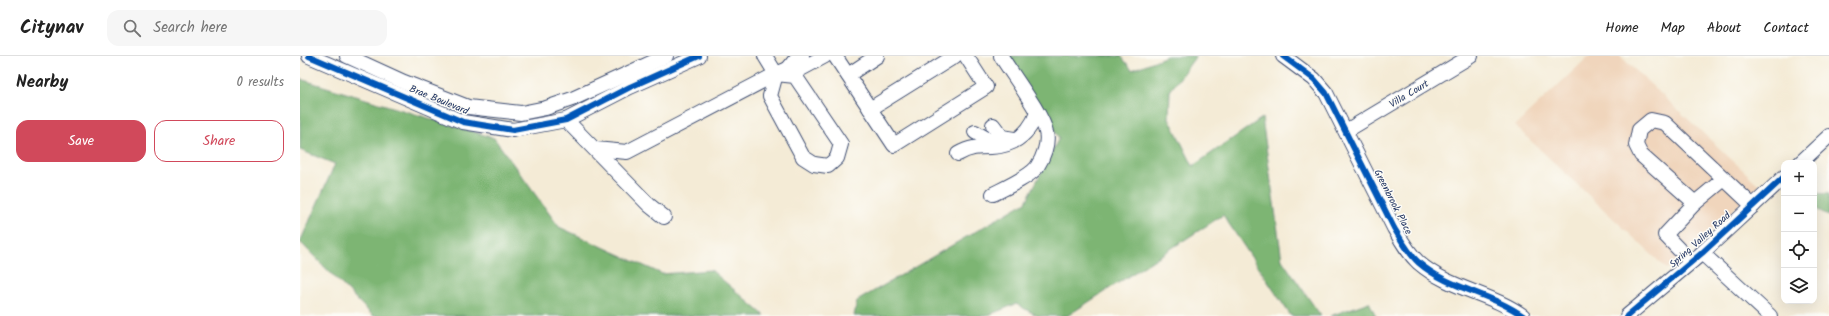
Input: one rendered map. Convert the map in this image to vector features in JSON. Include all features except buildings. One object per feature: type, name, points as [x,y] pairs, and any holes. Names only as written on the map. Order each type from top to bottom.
[{"type":"street","name":"Brae Boulevard","points":[[309,56],[463,122],[514,130],[566,120],[630,87],[699,56]]},
{"type":"street","name":"Brae Boulevard","points":[[347,56],[404,82],[468,107],[521,113],[546,108],[572,99],[666,56]]},
{"type":"street","points":[[766,56],[782,71],[795,76],[841,144],[837,158],[828,166],[814,164],[803,157],[770,96],[782,71]]},
{"type":"street","points":[[595,149],[627,152],[782,71],[794,60],[802,56]]},
{"type":"street","points":[[782,71],[799,70],[825,56]]},
{"type":"street","points":[[835,56],[894,145],[986,87],[966,56]]},
{"type":"street","points":[[848,75],[877,56]]},
{"type":"street","points":[[870,109],[955,56]]},
{"type":"street","points":[[992,194],[1020,180],[1036,168],[1046,148],[1046,132],[1037,113],[1001,56]]},
{"type":"street","name":"Greenbrook Place","points":[[1283,56],[1314,79],[1326,93],[1405,247],[1419,262],[1434,274],[1451,283],[1512,308],[1523,316]]},
{"type":"street","name":"Villa Court","points":[[1346,131],[1471,56]]},
{"type":"street","points":[[958,154],[966,149],[978,146],[992,147],[1018,139],[1032,126],[1037,113]]},
{"type":"street","points":[[566,120],[623,176],[648,205],[664,217]]},
{"type":"street","points":[[1695,203],[1641,155],[1636,145],[1639,130],[1651,120],[1665,123],[1753,206]]},
{"type":"street","points":[[993,125],[1002,137],[1018,139]]},
{"type":"street","points":[[975,132],[994,143],[1018,139]]},
{"type":"street","points":[[1803,160],[1829,136]]},
{"type":"street","points":[[623,176],[622,163],[627,152]]},
{"type":"street","points":[[1724,179],[1695,203],[1664,235],[1770,316]]},
{"type":"street","name":"Spring Valley Road","points":[[1627,316],[1696,258],[1781,180]]},
{"type":"shaded area","points":[[1589,56],[1620,56],[1760,186],[1667,269],[1515,126]]},
{"type":"green space","points":[[1005,56],[1121,56],[1132,70],[1167,56],[1196,56],[1170,91],[1169,118],[1193,166],[1262,118],[1282,260],[1321,316],[1291,316],[1223,215],[1067,316],[1038,316],[1016,304],[986,316],[854,316],[857,301],[1026,202],[1059,138]]},
{"type":"green space","points":[[300,79],[494,138],[559,227],[662,274],[711,270],[765,316],[373,316],[300,242],[335,164],[300,150]]},
{"type":"green space","points":[[1817,193],[1829,194],[1829,216],[1823,214],[1817,209]]},
{"type":"green space","points":[[1369,302],[1376,316],[1330,316]]},
{"type":"cycle path","points":[[309,56],[463,122],[513,130],[566,120],[630,87],[699,56]]},
{"type":"cycle path","points":[[1283,56],[1314,79],[1326,93],[1394,228],[1411,255],[1419,263],[1443,279],[1511,308],[1523,316]]},
{"type":"cycle path","points":[[1627,316],[1702,253],[1781,180]]}]
